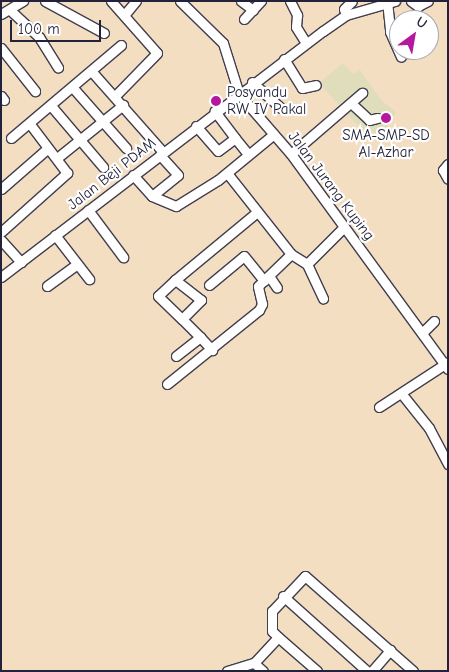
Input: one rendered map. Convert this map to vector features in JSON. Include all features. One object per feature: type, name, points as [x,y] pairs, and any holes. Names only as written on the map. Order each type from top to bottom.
[{"type":"street","points":[[22,1],[6,12],[38,37],[58,67]]},
{"type":"street","points":[[45,1],[104,33]]},
{"type":"street","points":[[111,1],[125,14],[157,52],[115,96]]},
{"type":"street","points":[[125,14],[136,1]]},
{"type":"street","name":"Jalan Jurang Kuping","points":[[180,1],[223,44],[239,94],[291,154],[446,365]]},
{"type":"street","points":[[241,1],[253,10]]},
{"type":"street","points":[[244,19],[261,1]]},
{"type":"street","points":[[290,1],[297,15],[296,27],[306,43]]},
{"type":"street","points":[[343,8],[352,1]]},
{"type":"street","points":[[411,1],[418,6],[428,1]]},
{"type":"street","points":[[343,8],[390,2]]},
{"type":"street","name":"Jalan Beji PDAM","points":[[1,277],[162,154],[252,82],[306,43],[343,8]]},
{"type":"street","points":[[11,138],[93,73],[121,45]]},
{"type":"street","points":[[1,48],[35,91]]},
{"type":"street","points":[[284,59],[302,88],[316,85]]},
{"type":"street","points":[[93,73],[124,105],[178,177],[152,196]]},
{"type":"street","points":[[252,82],[281,108]]},
{"type":"street","points":[[74,88],[126,148]]},
{"type":"street","points":[[291,154],[362,93]]},
{"type":"street","points":[[351,103],[369,120],[378,118]]},
{"type":"street","points":[[57,158],[124,105]]},
{"type":"street","points":[[52,107],[103,167]]},
{"type":"street","points":[[215,111],[248,154]]},
{"type":"street","points":[[1,232],[66,170],[30,124]]},
{"type":"street","points":[[196,126],[218,151],[235,138]]},
{"type":"street","points":[[134,175],[152,196],[176,206],[227,172],[274,134]]},
{"type":"street","points":[[1,189],[48,148]]},
{"type":"street","points":[[448,164],[443,170],[448,179]]},
{"type":"street","points":[[227,172],[256,213],[291,254],[307,264],[323,298]]},
{"type":"street","points":[[88,210],[123,257]]},
{"type":"street","points":[[212,350],[158,296],[174,280],[256,213]]},
{"type":"street","points":[[307,264],[344,227]]},
{"type":"street","points":[[55,235],[89,279]]},
{"type":"street","points":[[1,240],[20,262]]},
{"type":"street","points":[[167,384],[212,350],[261,307],[257,287],[291,254]]},
{"type":"street","points":[[208,285],[244,256],[277,288]]},
{"type":"street","points":[[47,286],[78,264]]},
{"type":"street","points":[[174,280],[201,300],[182,319]]},
{"type":"street","points":[[422,333],[434,321]]},
{"type":"street","points":[[176,356],[200,337]]},
{"type":"street","points":[[379,407],[446,365]]},
{"type":"street","points":[[401,392],[430,428],[448,464]]},
{"type":"street","points":[[317,671],[272,631],[271,620],[283,596],[305,576],[413,671]]},
{"type":"street","points":[[283,596],[367,671]]},
{"type":"street","points":[[227,671],[254,663],[278,637]]},
{"type":"street","points":[[372,671],[390,650]]},
{"type":"street","points":[[254,663],[263,671]]},
{"type":"shaded area","points":[[343,63],[353,74],[360,70],[382,101],[396,112],[380,141],[354,122],[319,83]]},
{"type":"place","name":"Posyandu RW IV Pakal","points":[[216,101]]},
{"type":"place","name":"SMA-SMP-SD Al-Azhar","points":[[386,118]]}]
